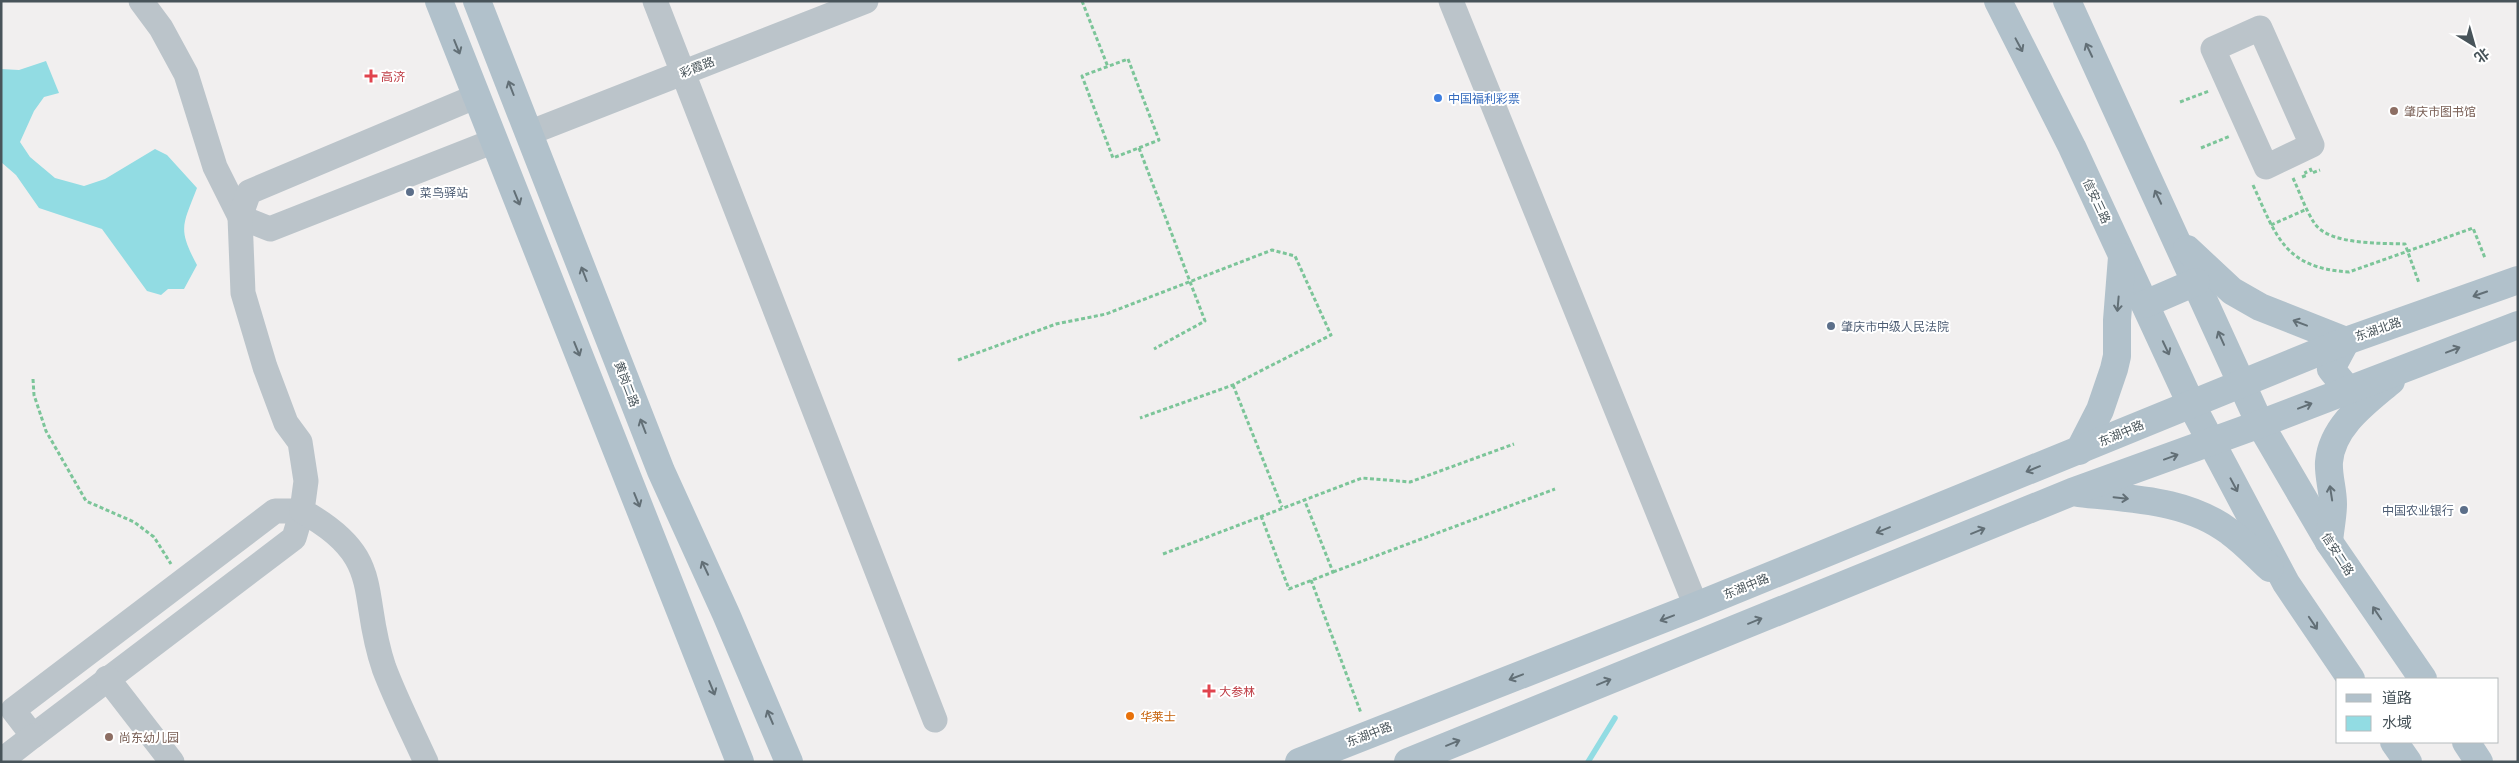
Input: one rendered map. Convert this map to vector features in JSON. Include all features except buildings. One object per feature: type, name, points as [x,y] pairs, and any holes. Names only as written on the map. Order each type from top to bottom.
[{"type":"main road","points":[[439,1],[735,754]]},
{"type":"main road","name":"黄岗二路","points":[[477,1],[661,471],[726,614],[789,762]]},
{"type":"main road","name":"信安三路","points":[[1998,1],[2072,147],[2191,404],[2211,442]]},
{"type":"main road","points":[[2067,1],[2241,382]]},
{"type":"main road","points":[[2178,242],[2232,291],[2260,307],[2346,341],[2331,369],[2348,390]]},
{"type":"main road","points":[[2079,451],[2100,410],[2111,383],[2116,362],[2122,255]]},
{"type":"main road","name":"东湖北路","points":[[2191,404],[2241,382],[2346,341],[2518,280]]},
{"type":"main road","points":[[2145,304],[2196,282]]},
{"type":"main road","points":[[1408,762],[2072,492],[2260,424],[2518,325]]},
{"type":"main road","points":[[2329,542],[2333,502],[2329,479],[2329,460],[2333,446],[2342,428],[2357,410],[2407,367]]},
{"type":"main road","name":"信安二路","points":[[2241,382],[2260,424],[2329,542],[2422,678]]},
{"type":"main road","name":"东湖中路","points":[[1299,762],[1696,606],[2191,404]]},
{"type":"main road","points":[[2114,436],[2131,471]]},
{"type":"main road","points":[[2211,442],[2286,583],[2350,678]]},
{"type":"main road","points":[[2072,492],[2163,503],[2196,513],[2229,531],[2286,583]]},
{"type":"main road","points":[[2395,743],[2408,762]]},
{"type":"main road","points":[[2467,743],[2479,762]]},
{"type":"street","points":[[141,1],[161,28],[186,74],[215,167],[240,217],[270,230],[494,141]]},
{"type":"street","points":[[655,1],[935,720]]},
{"type":"street","name":"彩霞路","points":[[529,133],[866,1]]},
{"type":"street","points":[[1451,1],[1696,606]]},
{"type":"street","points":[[2260,28],[2312,145],[2266,167],[2213,49],[2260,28]]},
{"type":"street","points":[[6,756],[294,538],[302,512],[306,481],[300,442],[286,423],[265,367],[243,292],[240,217],[249,192],[477,96]]},
{"type":"street","points":[[33,736],[7,702],[182,581],[274,511],[302,512],[325,524],[346,541],[362,566],[370,594],[374,632],[384,667],[426,762]]},
{"type":"street","points":[[107,678],[172,762]]},
{"type":"path","points":[[1082,1],[1108,67]]},
{"type":"path","points":[[1128,59],[1159,140],[1113,158],[1082,76],[1108,67],[1128,59]]},
{"type":"path","points":[[2206,82],[2213,98]]},
{"type":"path","points":[[2180,102],[2210,90]]},
{"type":"path","points":[[2227,128],[2234,144]]},
{"type":"path","points":[[2201,148],[2231,136]]},
{"type":"path","points":[[1139,148],[1204,321],[1154,348]]},
{"type":"path","points":[[2291,173],[2316,226],[2326,233],[2342,239],[2372,243],[2405,244],[2419,283]]},
{"type":"path","points":[[2252,183],[2271,226],[2288,252],[2309,265],[2331,271],[2349,272],[2473,228],[2485,258]]},
{"type":"path","points":[[2271,226],[2307,209]]},
{"type":"path","points":[[958,360],[1056,324],[1106,314],[1272,250],[1295,256],[1331,335],[1233,385],[1140,418]]},
{"type":"path","points":[[33,379],[34,395],[46,431],[86,500],[134,522],[154,537],[182,581]]},
{"type":"path","points":[[1233,385],[1282,507]]},
{"type":"path","points":[[1163,554],[1362,478],[1410,482],[1514,444]]},
{"type":"path","points":[[1261,516],[1289,589],[1555,489]]},
{"type":"path","points":[[1304,499],[1333,572]]},
{"type":"path","points":[[1311,580],[1369,734]]},
{"type":"water","points":[[46,61],[59,93],[44,97],[34,111],[20,142],[30,157],[55,178],[84,186],[105,179],[155,149],[167,155],[197,188],[184,226],[187,243],[197,265],[184,289],[168,289],[161,295],[147,291],[102,229],[39,208],[16,175],[1,162],[1,69],[19,70]]},
{"type":"waterway","points":[[1588,762],[1615,718]]},
{"type":"place","name":"高济","points":[[371,76]]},
{"type":"place","name":"中国福利彩票","points":[[1438,98]]},
{"type":"place","name":"肇庆市图书馆","points":[[2394,111]]},
{"type":"place","name":"菜鸟驿站","points":[[410,192]]},
{"type":"place","name":"肇庆市中级人民法院","points":[[1831,326]]},
{"type":"place","name":"中国农业银行","points":[[2464,510]]},
{"type":"place","name":"大参林","points":[[1209,691]]},
{"type":"place","name":"华莱士","points":[[1130,716]]},
{"type":"place","name":"尚东幼儿园","points":[[109,737]]}]
